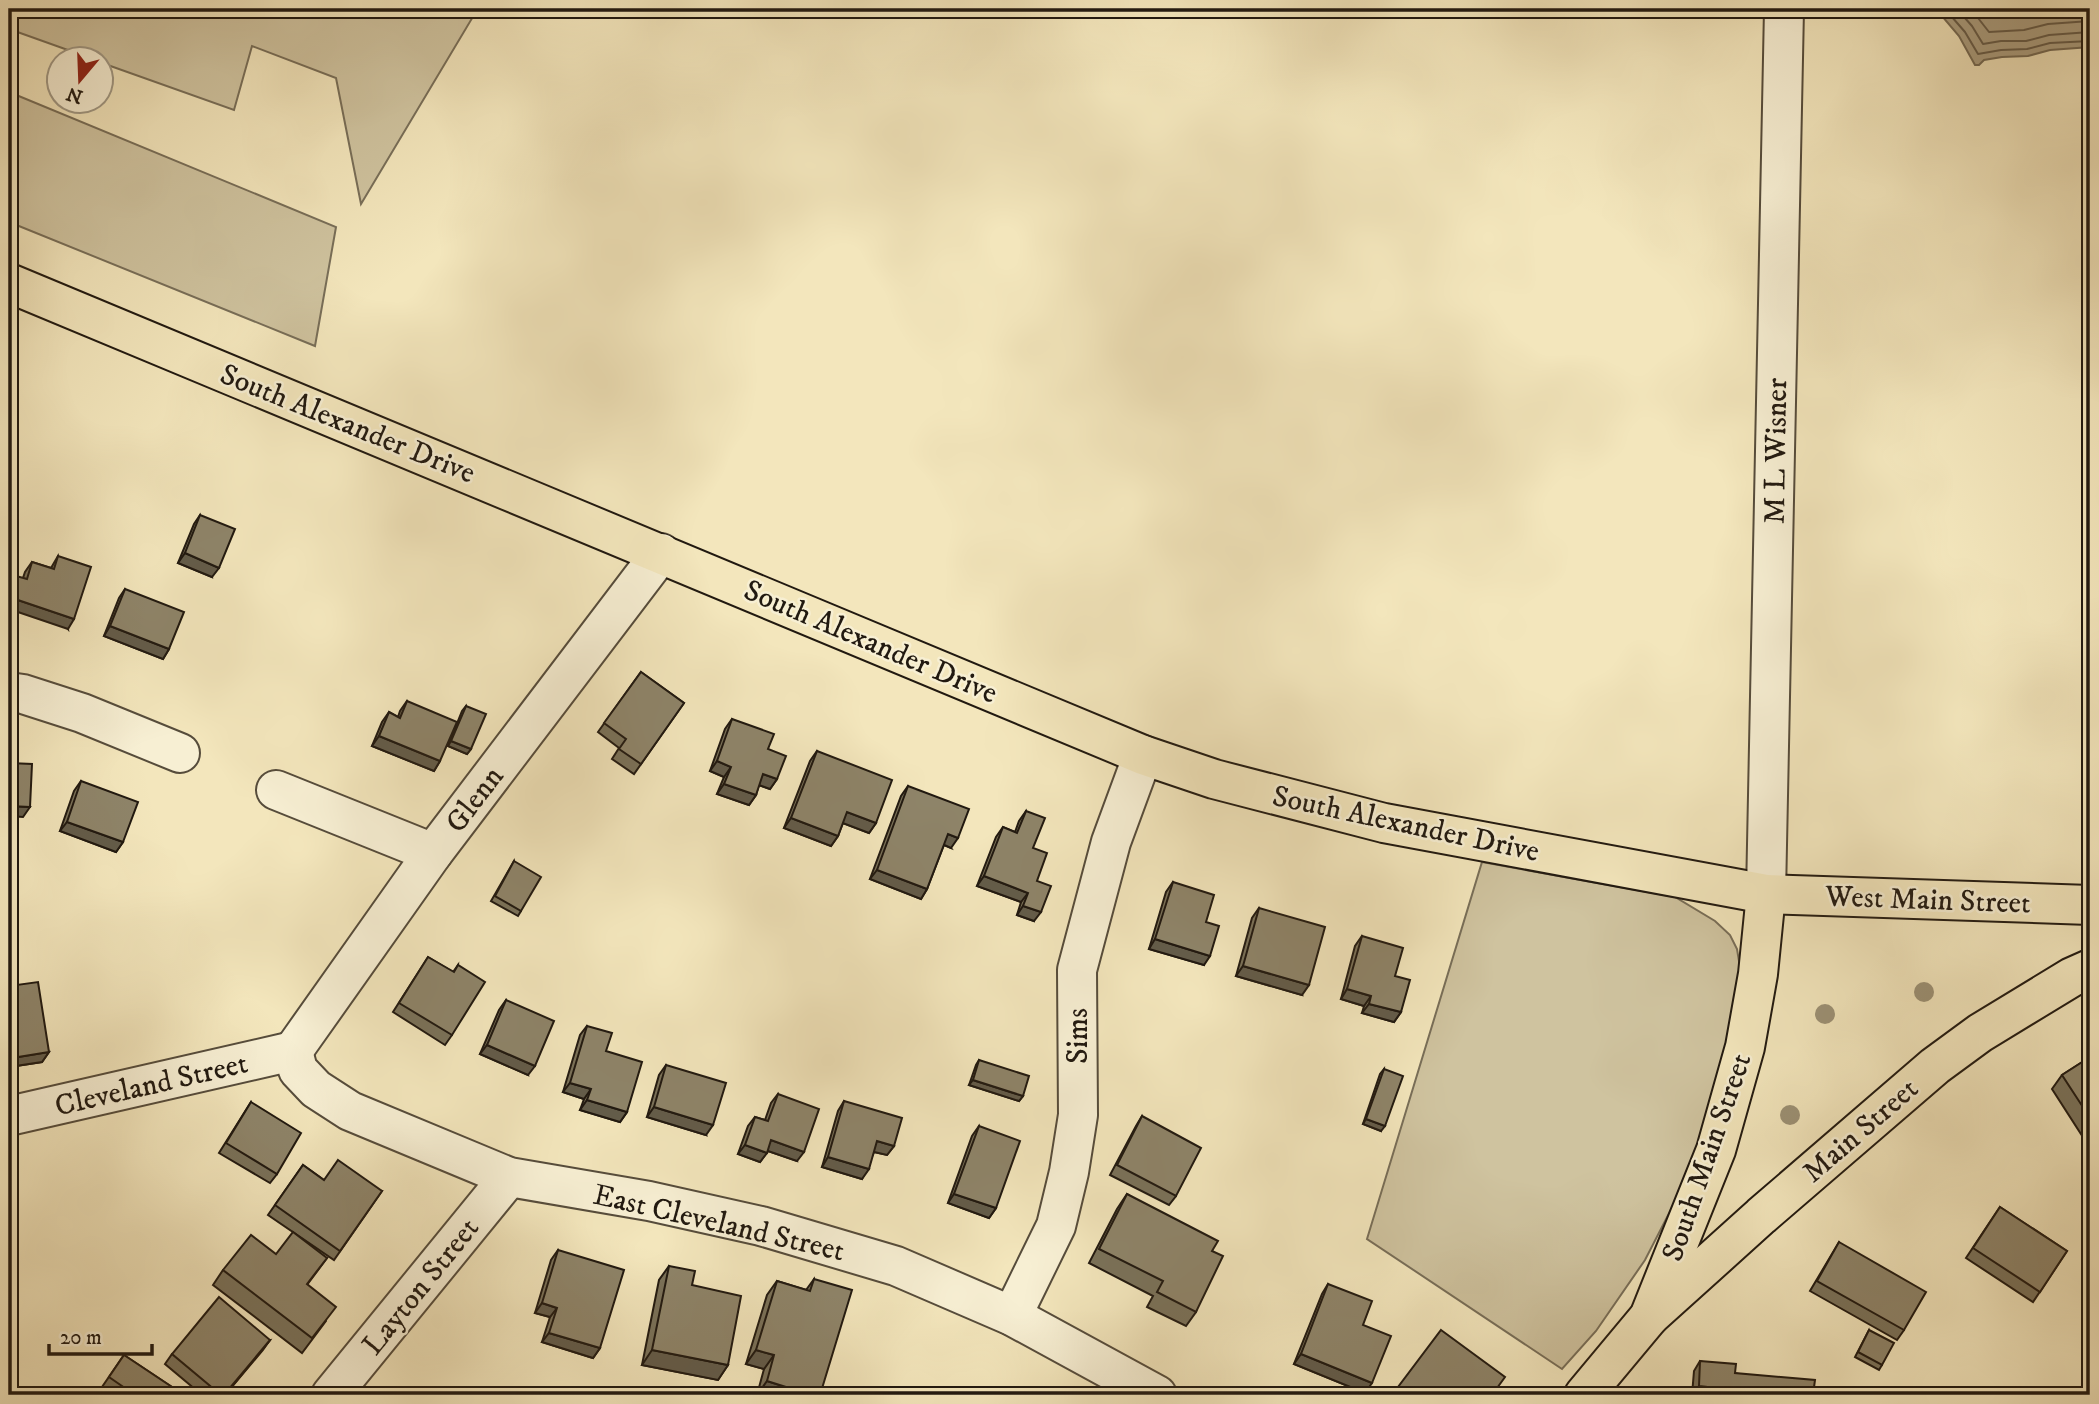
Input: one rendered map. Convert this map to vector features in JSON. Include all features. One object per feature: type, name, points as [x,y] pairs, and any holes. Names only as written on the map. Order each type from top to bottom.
[{"type":"main road","name":"South Alexander Drive","points":[[9,283],[1143,755],[1214,779],[1384,823],[1766,894]]},
{"type":"main road","name":"West Main Street","points":[[1766,894],[2090,905]]},
{"type":"main road","name":"South Main Street","points":[[1584,1395],[1649,1317],[1716,1150],[1745,1047],[1758,974],[1766,894]]},
{"type":"main road","name":"Main Street","points":[[1649,1317],[1771,1207],[1935,1066],[1980,1033],[2072,977],[2090,969]]},
{"type":"street","name":"M L Wisner","points":[[1766,894],[1784,9]]},
{"type":"street","name":"Glenn","points":[[293,1051],[433,853],[662,553]]},
{"type":"street","points":[[9,692],[82,713],[180,753]]},
{"type":"street","name":"Sims","points":[[1012,1315],[1056,1226],[1066,1186],[1078,1115],[1077,970],[1111,842],[1143,755]]},
{"type":"street","points":[[276,790],[433,853]]},
{"type":"street","name":"East Cleveland Street","points":[[293,1051],[298,1070],[316,1089],[350,1111],[509,1177],[649,1201],[761,1226],[896,1266],[1012,1315],[1157,1395]]},
{"type":"street","name":"Cleveland Street","points":[[9,1116],[293,1051]]},
{"type":"street","name":"Layton Street","points":[[331,1395],[509,1177]]},
{"type":"shaded area","points":[[9,9],[475,9],[474,15],[361,204],[336,78],[252,46],[234,110],[116,68],[116,46],[57,46],[9,29]]},
{"type":"shaded area","points":[[9,92],[46,107],[46,116],[67,116],[336,227],[315,346],[9,222]]},
{"type":"shaded area","points":[[1482,862],[1675,897],[1715,921],[1730,935],[1737,949],[1741,973],[1713,1107],[1679,1194],[1645,1260],[1596,1331],[1562,1369],[1367,1239]]},
{"type":"water","points":[[1936,9],[2090,9],[2090,47],[2002,57],[1984,60],[1975,65],[1959,36]]},
{"type":"building","points":[[200,515],[235,529],[219,568],[185,553]]},
{"type":"building","points":[[58,556],[91,567],[74,619],[9,597],[9,574],[27,579],[32,562],[54,569]]},
{"type":"building","points":[[125,589],[184,612],[169,649],[110,626]]},
{"type":"building","points":[[641,672],[684,703],[641,764],[619,749],[626,739],[604,723]]},
{"type":"building","points":[[407,701],[457,722],[440,761],[379,736],[389,712],[400,718]]},
{"type":"building","points":[[466,706],[486,714],[471,749],[451,741]]},
{"type":"building","points":[[732,719],[774,734],[768,749],[786,756],[777,779],[763,774],[756,795],[724,784],[731,767],[717,761]]},
{"type":"building","points":[[817,751],[892,780],[876,823],[847,812],[838,836],[791,818]]},
{"type":"building","points":[[9,763],[32,764],[30,807],[9,806]]},
{"type":"building","points":[[81,781],[138,802],[123,842],[67,822]]},
{"type":"building","points":[[908,786],[969,809],[958,838],[948,834],[927,889],[877,870]]},
{"type":"building","points":[[1026,811],[1045,818],[1033,848],[1047,853],[1037,881],[1051,886],[1041,912],[1023,906],[1028,893],[984,876],[1003,827],[1017,833]]},
{"type":"building","points":[[514,861],[541,877],[521,911],[495,896]]},
{"type":"building","points":[[1173,882],[1214,895],[1206,922],[1219,926],[1210,956],[1155,939]]},
{"type":"building","points":[[1259,908],[1325,927],[1309,985],[1243,966]]},
{"type":"building","points":[[1362,936],[1403,948],[1395,976],[1410,980],[1401,1012],[1369,1004],[1371,996],[1347,989]]},
{"type":"building","points":[[428,957],[454,972],[458,965],[485,982],[452,1035],[399,1003]]},
{"type":"building","points":[[38,982],[49,1052],[12,1058],[9,1040],[9,986]]},
{"type":"building","points":[[506,1000],[554,1021],[535,1066],[487,1045]]},
{"type":"building","points":[[587,1026],[612,1033],[606,1051],[642,1062],[627,1112],[587,1100],[591,1089],[570,1083]]},
{"type":"building","points":[[2090,1057],[2090,1118],[2062,1075]]},
{"type":"building","points":[[979,1060],[1029,1076],[1023,1096],[973,1080]]},
{"type":"building","points":[[666,1065],[726,1083],[713,1125],[654,1107]]},
{"type":"building","points":[[1384,1069],[1403,1076],[1385,1126],[1366,1119]]},
{"type":"building","points":[[778,1094],[819,1109],[804,1152],[771,1140],[767,1153],[745,1145],[755,1117],[768,1121]]},
{"type":"building","points":[[844,1101],[902,1118],[894,1146],[877,1141],[869,1169],[828,1157]]},
{"type":"building","points":[[251,1102],[301,1133],[277,1174],[226,1143]]},
{"type":"building","points":[[1142,1116],[1201,1148],[1176,1196],[1117,1165]]},
{"type":"building","points":[[979,1126],[1020,1141],[996,1208],[954,1194]]},
{"type":"building","points":[[338,1160],[382,1191],[340,1251],[275,1205],[303,1165],[324,1180]]},
{"type":"building","points":[[1127,1194],[1218,1241],[1212,1251],[1223,1256],[1196,1312],[1157,1292],[1163,1281],[1099,1249]]},
{"type":"building","points":[[2000,1207],[2067,1251],[2040,1292],[1973,1248]]},
{"type":"building","points":[[293,1232],[327,1258],[307,1284],[336,1307],[312,1338],[223,1270],[251,1235],[276,1254]]},
{"type":"building","points":[[1839,1242],[1926,1292],[1904,1330],[1817,1281]]},
{"type":"building","points":[[558,1250],[624,1270],[600,1348],[549,1333],[557,1308],[542,1303]]},
{"type":"building","points":[[669,1266],[695,1271],[692,1285],[741,1296],[728,1365],[652,1350]]},
{"type":"building","points":[[814,1279],[852,1290],[820,1395],[787,1395],[789,1388],[767,1381],[774,1355],[756,1350],[777,1281],[810,1291]]},
{"type":"building","points":[[1328,1284],[1372,1301],[1363,1325],[1391,1336],[1372,1383],[1301,1354]]},
{"type":"building","points":[[219,1297],[270,1340],[224,1395],[172,1354]]},
{"type":"building","points":[[1441,1330],[1505,1377],[1492,1395],[1392,1395]]},
{"type":"building","points":[[1869,1330],[1894,1343],[1882,1365],[1858,1352]]},
{"type":"building","points":[[124,1355],[184,1395],[135,1395],[109,1377]]},
{"type":"building","points":[[1700,1361],[1736,1364],[1735,1373],[1815,1380],[1813,1395],[1734,1395],[1735,1390],[1699,1386]]}]
